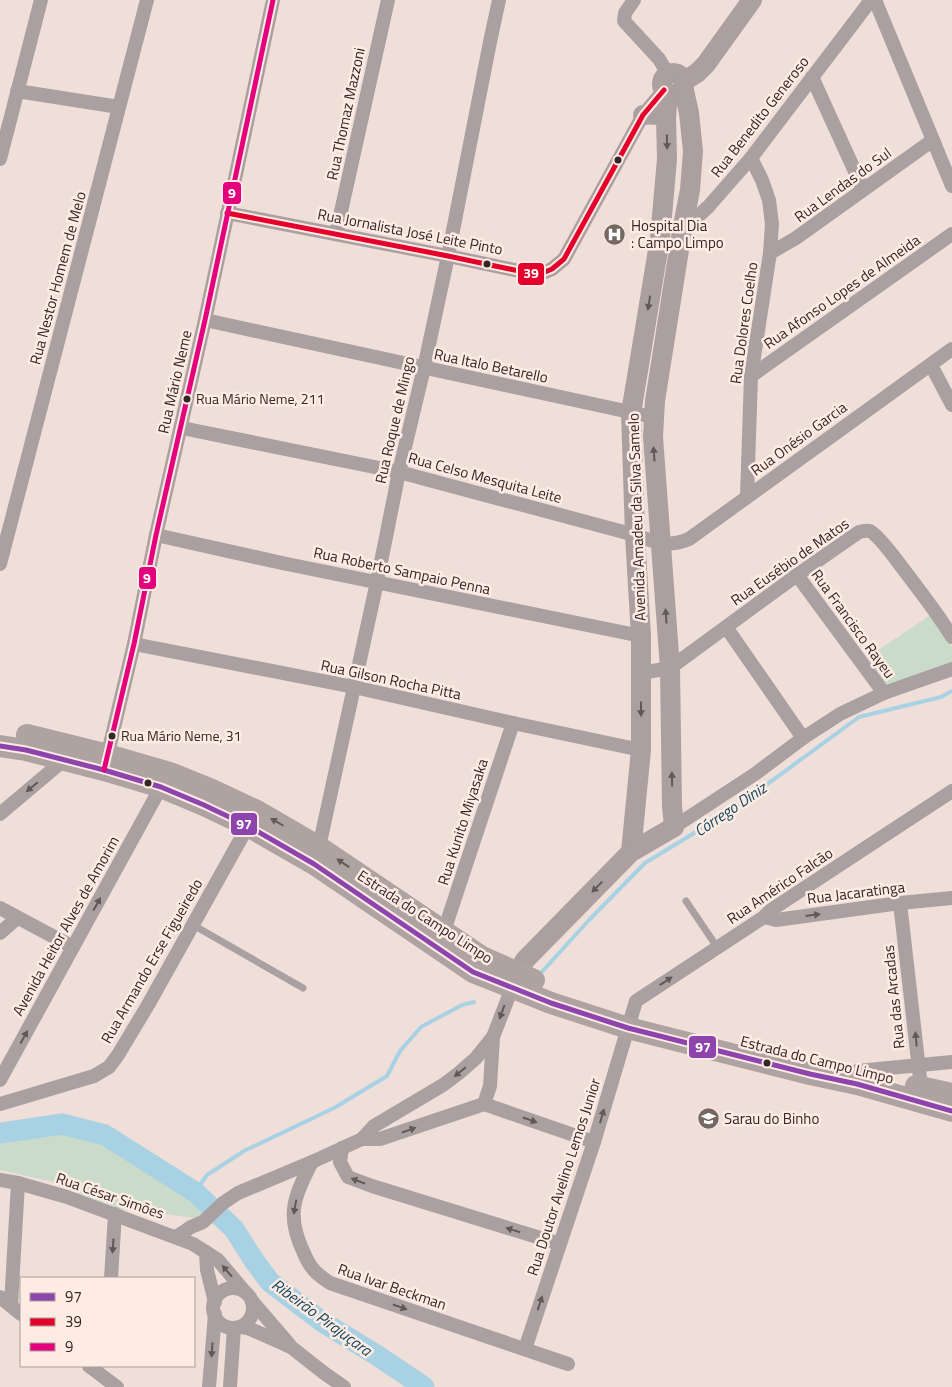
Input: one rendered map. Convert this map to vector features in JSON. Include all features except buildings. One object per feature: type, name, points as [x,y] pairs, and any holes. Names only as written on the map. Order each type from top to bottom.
[{"type":"main road","name":"Estrada do Campo Limpo","points":[[0,730],[32,736],[106,762],[248,826],[314,864],[473,972],[600,1004],[630,1021],[810,1074],[857,1084],[952,1111]]},
{"type":"main road","name":"Estrada do Campo Limpo","points":[[0,746],[26,750],[64,760],[106,762],[170,773],[212,790],[257,811],[319,847],[482,957],[514,981]]},
{"type":"main road","name":"Estrada do Campo Limpo","points":[[630,1021],[952,1094]]},
{"type":"street","points":[[0,159],[41,0]]},
{"type":"street","name":"Rua Nestor Homem de Melo","points":[[0,564],[146,0]]},
{"type":"street","name":"Rua Mário Neme","points":[[106,762],[182,428],[272,0]]},
{"type":"street","name":"Rua Thomaz Mazzoni","points":[[336,234],[388,0]]},
{"type":"street","name":"Rua Roque de Mingo","points":[[319,847],[399,472],[448,256],[500,0]]},
{"type":"street","name":"Avenida Amadeu da Silva Samelo","points":[[634,0],[625,13],[624,19],[626,24],[659,59],[689,113],[693,151],[690,190],[682,230],[654,417],[653,437],[670,668],[674,827]]},
{"type":"street","points":[[674,85],[697,73],[706,64],[752,0]]},
{"type":"street","name":"Rua Benedito Generoso","points":[[660,238],[682,230],[708,207],[751,158],[871,0]]},
{"type":"street","points":[[875,0],[952,186]]},
{"type":"street","points":[[812,77],[863,189]]},
{"type":"street","name":"Rua Jornalista José Leite Pinto","points":[[227,213],[538,275],[552,269],[564,259],[643,115],[674,85]]},
{"type":"street","name":"Avenida Amadeu da Silva Samelo","points":[[631,852],[642,750],[642,673],[631,413],[660,238],[667,159],[666,118],[674,85]]},
{"type":"street","points":[[17,92],[119,107]]},
{"type":"street","points":[[643,115],[654,114],[666,118]]},
{"type":"street","name":"Rua Lendas do Sul","points":[[770,253],[796,238],[933,140]]},
{"type":"street","name":"Rua Dolores Coelho","points":[[747,497],[750,376],[770,253],[772,224],[769,200],[751,158]]},
{"type":"street","name":"Rua Afonso Lopes de Almeida","points":[[750,376],[952,234]]},
{"type":"street","name":"Rua Italo Betarello","points":[[205,320],[654,417]]},
{"type":"street","name":"Rua Onésio Garcia","points":[[661,544],[680,543],[689,539],[952,349]]},
{"type":"street","points":[[931,365],[952,405]]},
{"type":"street","name":"Rua Celso Mesquita Leite","points":[[182,428],[399,472],[635,535],[661,544]]},
{"type":"street","name":"Rua Eusébio de Matos","points":[[670,668],[797,575],[859,532],[868,530],[888,549],[940,617],[952,637]]},
{"type":"street","name":"Rua Roberto Sampaio Penna","points":[[156,536],[641,636]]},
{"type":"street","name":"Rua Francisco Rayeu","points":[[797,575],[884,693]]},
{"type":"street","points":[[726,627],[803,738]]},
{"type":"street","name":"Rua Gilson Rocha Pitta","points":[[134,644],[354,687],[642,750]]},
{"type":"street","points":[[642,673],[670,668]]},
{"type":"street","points":[[484,1104],[490,1086],[493,1037],[524,960],[631,852],[674,827],[755,774],[803,738],[840,714],[884,693],[952,669]]},
{"type":"street","name":"Rua Kunito Miyasaka","points":[[444,932],[513,723]]},
{"type":"street","points":[[0,814],[64,760]]},
{"type":"street","name":"Avenida Heitor Alves de Amorim","points":[[0,1080],[161,787]]},
{"type":"street","name":"Rua Américo Falcão","points":[[630,1021],[636,1001],[952,791]]},
{"type":"street","name":"Rua Armando Erse Figueiredo","points":[[2,1104],[94,1076],[109,1067],[148,1005],[248,826]]},
{"type":"street","name":"Rua Jacaratinga","points":[[764,917],[776,920],[952,898]]},
{"type":"street","name":"Rua das Arcadas","points":[[900,903],[921,1088]]},
{"type":"street","points":[[0,908],[73,947]]},
{"type":"street","points":[[0,933],[17,918]]},
{"type":"street","name":"Rua Doutor Avelino Lemos Junior","points":[[525,1350],[594,1142],[630,1021]]},
{"type":"street","points":[[192,1244],[195,1235],[204,1221],[223,1203],[238,1193],[362,1139],[374,1126],[443,1085],[459,1073],[476,1058],[493,1037]]},
{"type":"street","points":[[857,1071],[952,1062]]},
{"type":"street","points":[[0,1084],[2,1104]]},
{"type":"street","points":[[362,1139],[380,1139],[484,1104],[594,1142]]},
{"type":"street","points":[[342,1148],[340,1162],[348,1177],[560,1244]]},
{"type":"street","name":"Rua Ivar Beckman","points":[[312,1162],[299,1189],[294,1207],[293,1221],[298,1240],[308,1263],[317,1275],[330,1283],[568,1364]]},
{"type":"street","name":"Rua César Simões","points":[[0,1180],[67,1197],[192,1244],[218,1260],[291,1346]]},
{"type":"street","points":[[11,1305],[18,1184]]},
{"type":"street","points":[[111,1277],[115,1214]]},
{"type":"street","points":[[176,1237],[204,1221]]},
{"type":"street","points":[[206,1252],[207,1270],[217,1320],[227,1327],[248,1328],[291,1346],[324,1380],[344,1387]]},
{"type":"street","points":[[209,1387],[215,1308],[218,1296],[228,1289],[234,1288],[240,1289],[248,1297],[253,1307],[250,1319],[246,1324],[237,1327]]},
{"type":"street","points":[[230,1387],[237,1327]]},
{"type":"street","points":[[92,1367],[105,1372],[116,1387]]},
{"type":"lane","points":[[686,901],[717,947]]},
{"type":"lane","points":[[192,925],[303,988]]},
{"type":"green space","points":[[932,614],[952,647],[952,666],[885,688],[868,657]]},
{"type":"green space","points":[[67,1133],[123,1146],[181,1189],[209,1205],[202,1219],[110,1209],[50,1181],[0,1170],[0,1134]]},
{"type":"waterway","name":"Córrego Diniz","points":[[539,975],[645,863],[732,810],[859,717],[941,697],[952,691]]},
{"type":"waterway","points":[[195,1192],[207,1175],[244,1151],[334,1108],[387,1076],[400,1051],[421,1027],[462,1005],[474,1002]]},
{"type":"waterway","name":"Ribeirão Pirajuçara","points":[[0,1133],[62,1124],[105,1135],[195,1192],[234,1229],[270,1282],[321,1321],[424,1387]]},
{"type":"transit line","name":"9","points":[[104,770],[134,644],[273,0]]},
{"type":"transit line","name":"39","points":[[227,213],[538,275],[552,269],[564,259],[643,115],[664,90]]},
{"type":"transit line","name":"97","points":[[0,746],[26,750],[104,770],[161,787],[204,805],[248,826],[314,864],[473,972],[551,1003],[628,1028],[857,1084],[952,1111]]},
{"type":"place","name":"Hospital Dia : Campo Limpo","points":[[615,235]]},
{"type":"place","name":"Rua Mário Neme, 211","points":[[187,399]]},
{"type":"place","name":"Rua Mário Neme, 31","points":[[112,736]]},
{"type":"place","name":"Sarau do Binho","points":[[708,1119]]}]
